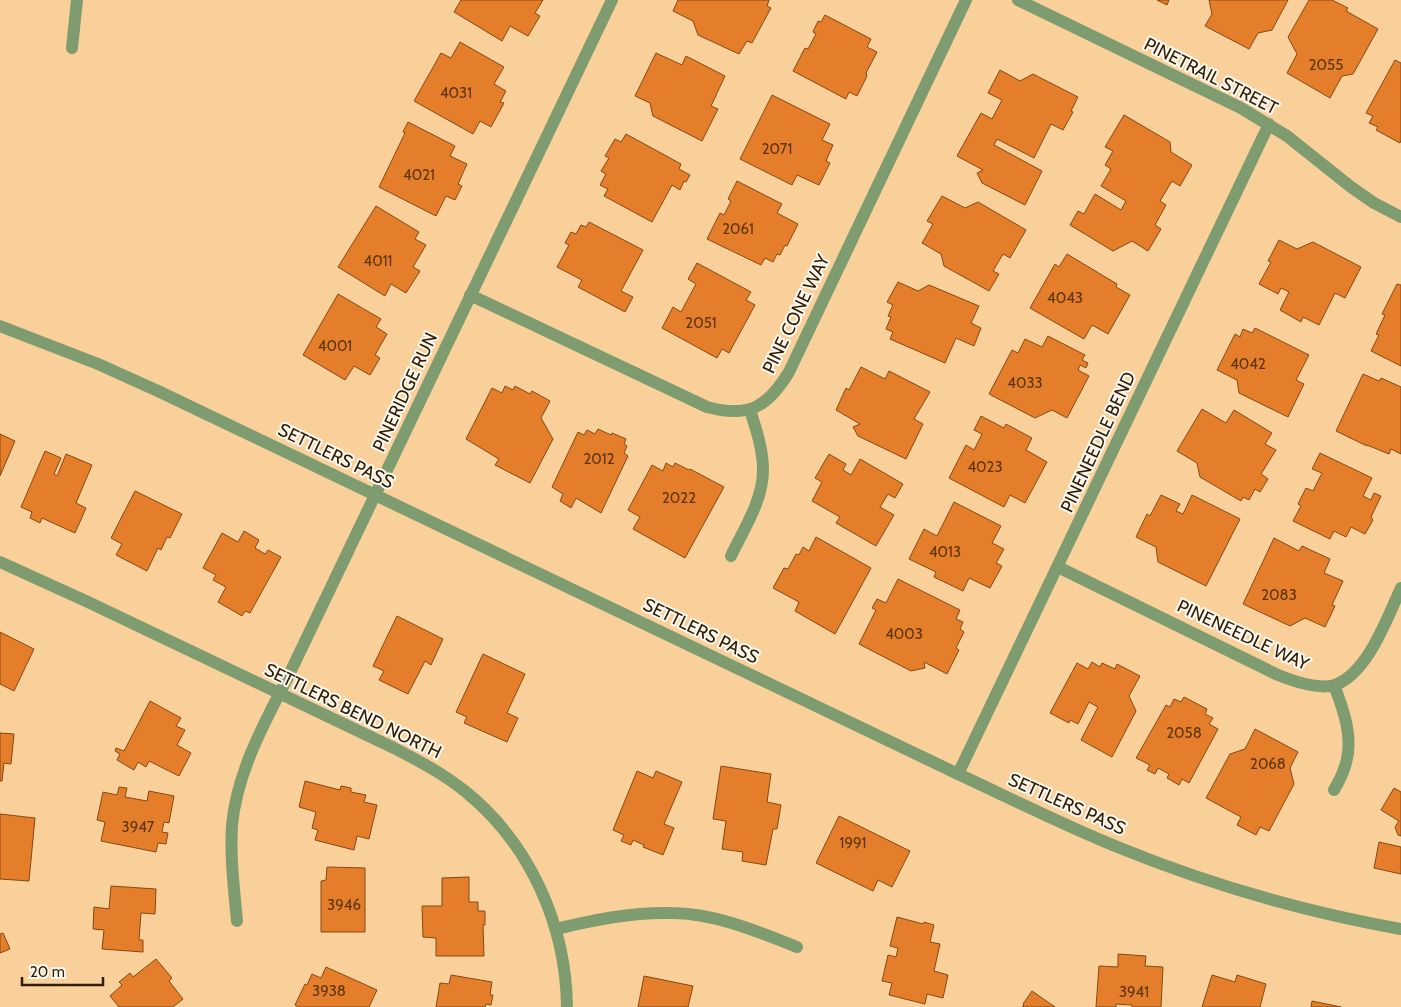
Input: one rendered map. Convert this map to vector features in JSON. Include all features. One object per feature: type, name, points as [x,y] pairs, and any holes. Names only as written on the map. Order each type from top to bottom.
[{"type":"street","points":[[72,48],[78,0]]},
{"type":"street","name":"PINERIDGE RUN","points":[[237,921],[232,847],[235,803],[252,750],[612,0]]},
{"type":"street","name":"PINE CONE WAY","points":[[470,295],[707,407],[723,412],[737,412],[750,410],[762,404],[773,396],[789,372],[966,0]]},
{"type":"street","name":"PINETRAIL STREET","points":[[1018,0],[1234,104],[1268,124],[1351,187],[1401,217]]},
{"type":"street","name":"PINENEEDLE BEND","points":[[958,774],[1268,124]]},
{"type":"street","name":"SETTLERS PASS","points":[[0,326],[98,364],[158,391],[1090,836],[1188,874],[1255,895],[1319,913],[1401,929]]},
{"type":"street","points":[[731,556],[755,506],[763,472],[762,453],[750,410]]},
{"type":"street","name":"SETTLERS BEND NORTH","points":[[0,562],[88,602],[418,761],[441,774],[465,792],[488,811],[508,834],[537,882],[556,929],[563,959],[567,1007]]},
{"type":"street","name":"PINENEEDLE WAY","points":[[1058,566],[1292,681],[1322,686],[1334,685]]},
{"type":"street","points":[[1334,790],[1345,767],[1348,737],[1346,720],[1334,685],[1344,680],[1365,660],[1401,588]]},
{"type":"street","points":[[556,929],[625,915],[672,912],[740,925],[796,947]]},
{"type":"building","points":[[461,0],[543,0],[535,13],[540,16],[528,36],[510,26],[502,41],[454,12]]},
{"type":"building","points":[[678,0],[769,0],[767,6],[771,8],[752,43],[747,41],[739,54],[698,35],[693,21],[673,11]]},
{"type":"building","points":[[1157,0],[1169,0],[1167,5]]},
{"type":"building","points":[[1209,0],[1288,0],[1272,30],[1258,33],[1249,49],[1205,26],[1212,14]]},
{"type":"building","points":[[1309,0],[1332,0],[1348,8],[1346,11],[1378,29],[1353,74],[1342,76],[1330,98],[1287,73],[1297,54],[1288,37]]},
{"type":"building","points":[[825,15],[871,39],[867,47],[877,52],[857,96],[849,92],[846,99],[793,71],[805,48],[808,49],[816,34],[813,32],[818,21],[821,22]]},
{"type":"building","points":[[460,42],[504,67],[494,84],[506,91],[500,102],[504,103],[491,127],[480,121],[473,134],[414,101],[441,53],[451,58]]},
{"type":"building","points":[[656,53],[682,65],[686,56],[725,76],[711,106],[718,109],[702,141],[653,116],[650,103],[635,96]]},
{"type":"building","points":[[1395,60],[1401,63],[1400,143],[1376,130],[1378,127],[1369,123],[1373,116],[1366,113]]},
{"type":"building","points":[[1000,70],[1020,81],[1033,74],[1078,97],[1071,111],[1073,112],[1063,130],[1051,124],[1034,158],[997,139],[994,145],[1042,171],[1025,205],[982,183],[977,173],[983,170],[957,156],[981,113],[992,119],[1002,100],[988,93]]},
{"type":"building","points":[[772,95],[830,124],[822,140],[833,145],[826,161],[830,163],[819,185],[797,175],[792,185],[740,159]]},
{"type":"building","points":[[1124,115],[1170,142],[1171,152],[1192,165],[1180,186],[1172,181],[1160,201],[1166,205],[1155,225],[1161,229],[1148,251],[1132,241],[1113,251],[1070,225],[1078,211],[1084,214],[1095,194],[1121,210],[1126,201],[1101,186],[1111,169],[1105,165],[1113,151],[1105,147]]},
{"type":"building","points":[[408,122],[455,146],[450,156],[467,164],[458,184],[462,186],[455,200],[446,196],[436,216],[379,187],[405,133],[403,132]]},
{"type":"building","points":[[626,134],[681,164],[679,169],[690,175],[686,182],[684,181],[680,190],[672,185],[652,222],[604,196],[608,189],[600,185],[606,174],[601,171],[609,158],[605,156],[615,139],[621,142]]},
{"type":"building","points":[[737,181],[782,204],[777,213],[798,224],[787,246],[785,245],[780,255],[777,254],[773,262],[765,258],[761,265],[707,239],[720,213],[724,215],[731,201],[728,199]]},
{"type":"building","points":[[942,196],[965,208],[978,202],[1026,230],[1010,258],[1003,254],[993,271],[999,274],[989,291],[944,266],[941,254],[922,243],[933,224],[927,221]]},
{"type":"building","points":[[376,206],[419,232],[415,239],[426,245],[413,267],[420,271],[406,293],[391,284],[385,296],[338,267]]},
{"type":"building","points":[[589,222],[643,250],[621,291],[633,297],[625,312],[578,287],[582,280],[557,267],[569,245],[565,243],[571,232],[576,234],[581,225],[586,227]]},
{"type":"building","points":[[1279,240],[1297,249],[1313,242],[1361,267],[1345,298],[1335,293],[1319,325],[1303,317],[1301,322],[1280,310],[1289,292],[1281,288],[1278,294],[1259,284],[1271,262],[1268,261]]},
{"type":"building","points":[[1067,254],[1117,284],[1116,287],[1130,295],[1108,334],[1092,325],[1084,339],[1030,308],[1055,264],[1059,267]]},
{"type":"building","points":[[697,263],[751,292],[746,300],[755,305],[729,353],[722,349],[717,358],[662,328],[673,307],[681,312],[696,284],[688,279]]},
{"type":"building","points":[[898,282],[918,291],[929,285],[979,306],[971,323],[981,328],[974,346],[956,338],[945,363],[890,339],[893,332],[886,329],[891,317],[888,316],[893,305],[887,302]]},
{"type":"building","points":[[1397,284],[1401,285],[1401,366],[1371,351],[1379,335],[1376,334],[1385,315],[1382,314]]},
{"type":"building","points":[[338,294],[381,319],[376,327],[387,334],[375,355],[380,358],[370,375],[354,366],[345,380],[303,355]]},
{"type":"building","points":[[1255,328],[1309,355],[1296,380],[1304,384],[1288,417],[1239,393],[1237,380],[1217,370],[1235,334],[1240,337],[1243,329],[1252,333]]},
{"type":"building","points":[[1048,336],[1085,355],[1082,360],[1088,363],[1086,368],[1080,365],[1078,370],[1089,376],[1067,418],[1052,410],[1035,418],[989,394],[1012,350],[1018,353],[1025,339],[1042,347]]},
{"type":"building","points":[[861,367],[885,379],[889,371],[930,392],[914,419],[923,424],[906,459],[858,436],[853,427],[860,424],[836,410],[846,388],[849,390]]},
{"type":"building","points":[[1363,374],[1379,381],[1381,378],[1401,387],[1401,454],[1391,449],[1389,454],[1336,431]]},
{"type":"building","points":[[505,386],[513,390],[515,386],[530,394],[532,391],[550,401],[541,418],[553,439],[530,483],[495,465],[499,459],[466,439],[492,388],[502,393]]},
{"type":"building","points":[[1202,409],[1226,423],[1234,410],[1272,433],[1265,444],[1276,450],[1261,474],[1268,479],[1260,492],[1255,489],[1249,500],[1243,497],[1241,501],[1200,477],[1197,463],[1177,451]]},
{"type":"building","points":[[981,416],[1004,428],[1006,424],[1032,438],[1026,450],[1047,462],[1025,503],[1010,495],[1004,507],[949,478],[966,445],[974,450],[982,434],[974,430]]},
{"type":"building","points":[[598,429],[626,439],[624,444],[627,446],[624,453],[628,456],[601,513],[576,498],[571,508],[560,501],[563,494],[552,487],[578,432],[584,435],[587,430],[595,434]]},
{"type":"building","points":[[0,434],[15,441],[0,476]]},
{"type":"building","points":[[45,451],[61,458],[54,474],[57,476],[66,454],[92,465],[76,503],[86,508],[75,533],[42,518],[40,523],[30,518],[32,512],[21,507]]},
{"type":"building","points":[[1320,453],[1372,478],[1363,496],[1371,500],[1374,493],[1381,496],[1371,517],[1373,520],[1365,534],[1351,527],[1346,537],[1334,531],[1330,539],[1293,521],[1301,506],[1298,504],[1306,488],[1313,491],[1322,473],[1312,469]]},
{"type":"building","points":[[829,454],[846,464],[843,470],[851,475],[860,459],[903,484],[895,498],[888,494],[880,507],[894,515],[876,546],[836,523],[840,517],[812,501],[822,482],[815,478]]},
{"type":"building","points":[[666,463],[673,467],[675,463],[690,469],[724,487],[685,558],[633,529],[640,517],[628,510],[652,465],[663,471]]},
{"type":"building","points":[[135,491],[182,514],[170,538],[167,537],[161,550],[158,548],[147,571],[116,555],[122,544],[111,538]]},
{"type":"building","points":[[1161,495],[1180,504],[1176,511],[1183,514],[1192,495],[1240,519],[1206,586],[1158,562],[1156,547],[1136,537],[1147,514],[1150,516]]},
{"type":"building","points":[[954,502],[1001,526],[992,543],[1004,549],[996,563],[1002,566],[990,588],[969,578],[963,591],[934,577],[936,572],[909,559],[924,529],[937,536]]},
{"type":"building","points":[[244,531],[259,540],[255,548],[265,554],[268,550],[281,557],[250,613],[245,611],[242,616],[218,602],[226,587],[213,580],[216,575],[203,568],[222,533],[238,542]]},
{"type":"building","points":[[816,537],[871,568],[835,634],[795,611],[799,602],[773,588],[784,568],[788,569],[796,554],[799,555],[803,547],[809,551]]},
{"type":"building","points":[[1274,538],[1299,551],[1302,546],[1330,559],[1324,573],[1343,581],[1332,605],[1335,606],[1325,627],[1305,618],[1290,626],[1243,604]]},
{"type":"building","points":[[898,579],[960,610],[956,619],[963,622],[960,629],[964,632],[956,648],[959,650],[947,674],[924,662],[925,668],[911,671],[859,644],[876,610],[872,608],[877,599],[886,603]]},
{"type":"building","points":[[397,616],[443,639],[431,665],[425,661],[408,694],[379,680],[384,671],[373,666]]},
{"type":"building","points":[[0,632],[34,649],[14,691],[0,684]]},
{"type":"building","points":[[483,654],[525,674],[507,713],[518,718],[507,742],[464,723],[467,717],[456,712]]},
{"type":"building","points":[[1092,662],[1100,667],[1102,663],[1115,669],[1117,664],[1140,676],[1129,696],[1136,711],[1112,757],[1081,740],[1098,707],[1089,702],[1078,724],[1070,720],[1069,723],[1050,713],[1077,663],[1088,669]]},
{"type":"building","points":[[1184,697],[1207,709],[1205,714],[1213,718],[1209,724],[1218,729],[1189,783],[1182,779],[1179,785],[1167,778],[1169,774],[1158,768],[1155,774],[1147,770],[1150,765],[1136,758],[1166,705],[1170,707],[1174,699],[1181,702]]},
{"type":"building","points":[[150,701],[181,718],[176,726],[185,730],[177,745],[191,753],[179,776],[149,761],[146,767],[138,762],[134,770],[117,760],[120,754],[115,751],[116,748],[124,751]]},
{"type":"building","points":[[1255,729],[1298,752],[1290,768],[1294,784],[1269,831],[1260,827],[1256,835],[1237,825],[1241,817],[1206,798],[1230,754],[1245,749]]},
{"type":"building","points":[[0,733],[14,734],[11,764],[4,763],[2,781],[0,781]]},
{"type":"building","points":[[721,766],[771,774],[767,802],[781,805],[777,829],[773,829],[766,865],[742,861],[743,852],[722,849],[726,821],[713,819]]},
{"type":"building","points":[[637,771],[653,778],[656,771],[682,782],[664,824],[674,828],[663,855],[643,847],[644,845],[633,840],[631,845],[621,841],[624,835],[613,830]]},
{"type":"building","points":[[305,781],[340,790],[341,786],[351,788],[351,792],[366,795],[364,802],[377,805],[369,839],[357,836],[354,850],[315,840],[318,830],[312,828],[316,812],[299,807]]},
{"type":"building","points":[[119,787],[127,788],[125,797],[147,801],[149,791],[174,796],[169,823],[164,822],[162,832],[168,833],[166,844],[158,843],[156,852],[101,841],[105,822],[97,820],[103,792],[117,795]]},
{"type":"building","points":[[1394,788],[1401,792],[1401,836],[1398,835],[1395,827],[1399,821],[1381,810]]},
{"type":"building","points":[[0,814],[35,818],[29,881],[0,879]]},
{"type":"building","points":[[839,816],[910,851],[892,887],[878,880],[873,891],[816,863]]},
{"type":"building","points":[[1379,842],[1401,847],[1401,874],[1374,868]]},
{"type":"building","points":[[327,867],[365,868],[365,932],[321,932],[321,881],[326,880]]},
{"type":"building","points":[[469,877],[469,902],[478,902],[478,911],[485,911],[485,925],[483,925],[484,956],[436,956],[436,938],[423,937],[422,906],[442,906],[442,878]]},
{"type":"building","points":[[111,886],[156,889],[155,914],[141,913],[139,940],[143,940],[143,952],[102,949],[104,930],[93,929],[94,907],[109,909]]},
{"type":"building","points":[[897,917],[934,925],[930,942],[940,944],[934,971],[948,975],[943,998],[927,994],[925,1004],[889,995],[892,983],[882,981],[888,955],[896,957],[898,948],[890,946]]},
{"type":"building","points":[[3,933],[10,949],[0,953],[0,934]]},
{"type":"building","points":[[1118,954],[1146,956],[1145,966],[1163,967],[1161,1007],[1132,1007],[1132,1005],[1116,1004],[1116,1007],[1096,1007],[1099,966],[1118,967]]},
{"type":"building","points":[[156,959],[172,978],[169,981],[183,999],[173,1007],[119,1007],[110,996],[122,985],[119,982],[130,973],[133,977]]},
{"type":"building","points":[[326,967],[377,990],[369,1007],[298,1007],[295,1005],[312,974],[321,978]]},
{"type":"building","points":[[451,975],[492,982],[490,995],[493,995],[491,1005],[486,1004],[485,1007],[436,1007],[440,983],[449,984]]},
{"type":"building","points":[[1212,975],[1235,982],[1237,975],[1266,984],[1260,1007],[1202,1007]]},
{"type":"building","points":[[644,976],[693,986],[688,1007],[638,1007]]},
{"type":"building","points":[[1032,991],[1055,1007],[1022,1007]]},
{"type":"building","points":[[1312,1001],[1341,1007],[1311,1007]]}]
